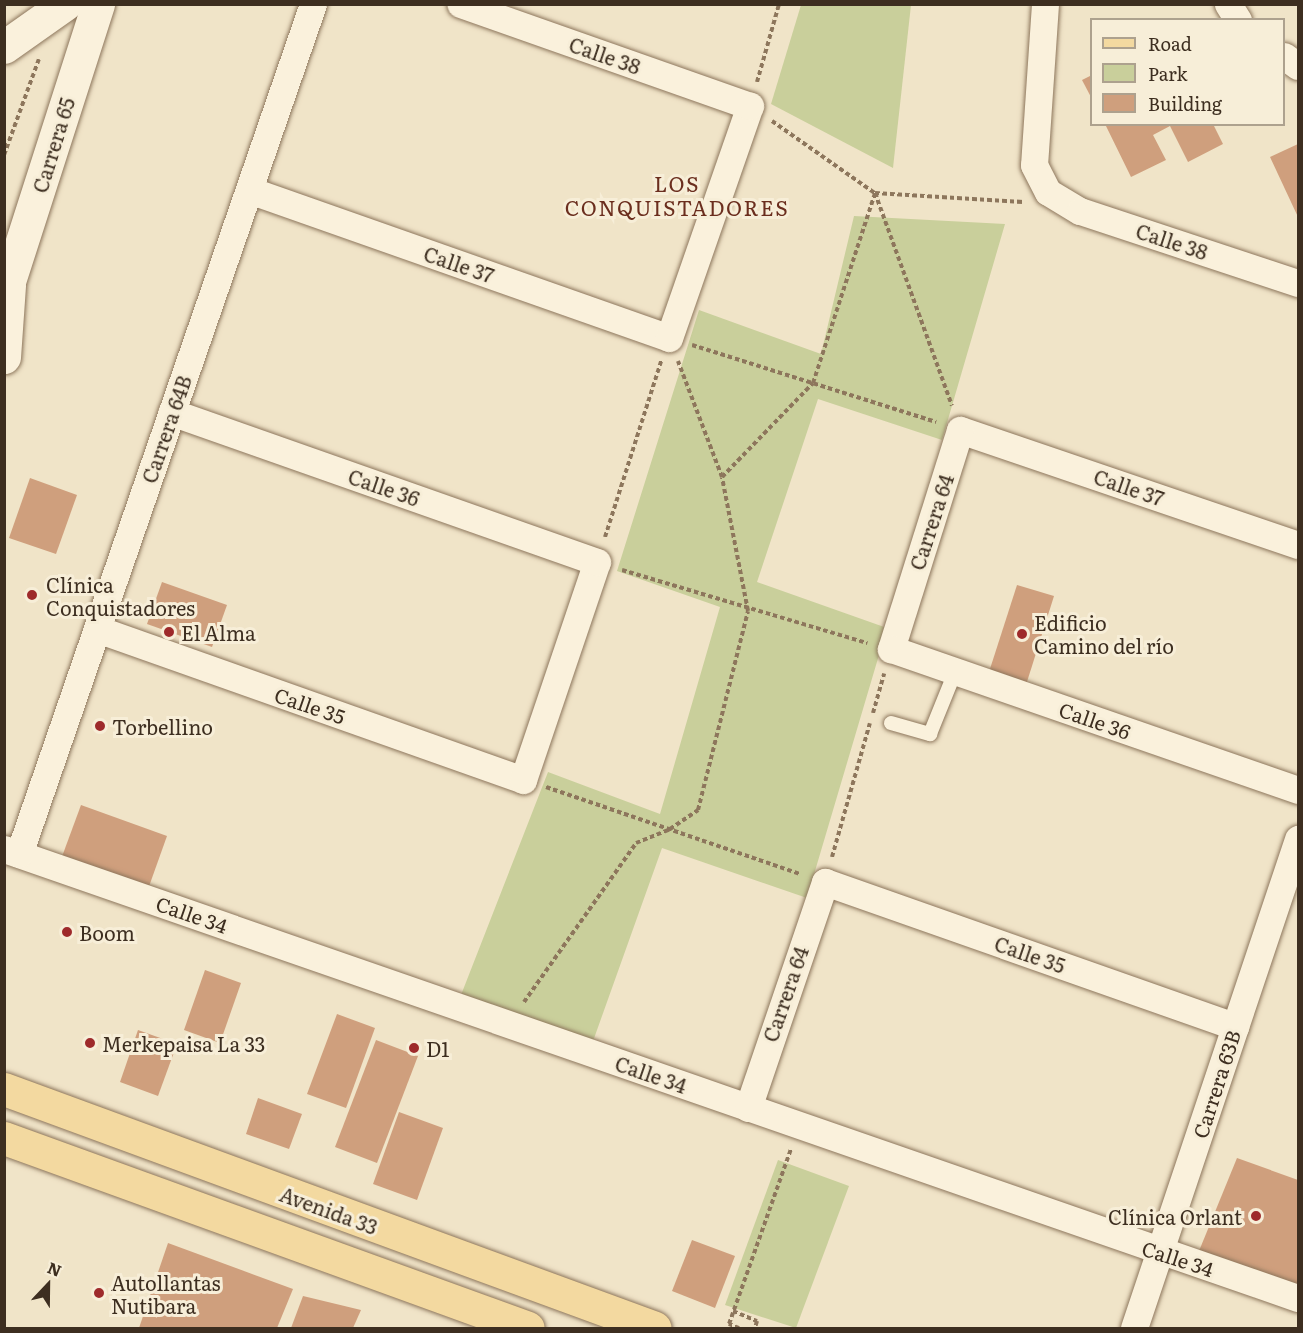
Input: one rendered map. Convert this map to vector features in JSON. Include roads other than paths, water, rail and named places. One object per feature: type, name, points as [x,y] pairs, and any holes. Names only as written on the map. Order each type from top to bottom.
[{"type":"main road","points":[[4,47],[64,4]]},
{"type":"main road","name":"Carrera 65","points":[[4,357],[6,290],[98,4]]},
{"type":"main road","name":"Avenida 33","points":[[4,1089],[655,1329]]},
{"type":"main road","points":[[4,1138],[528,1329]]},
{"type":"street","name":"Carrera 64B","points":[[12,851],[97,629],[313,4]]},
{"type":"street","name":"Calle 38","points":[[460,4],[750,106],[669,338]]},
{"type":"street","name":"Calle 38","points":[[1045,4],[1034,165],[1059,199],[1299,283]]},
{"type":"street","points":[[1227,4],[1237,18]]},
{"type":"street","points":[[1285,57],[1299,66]]},
{"type":"street","name":"Calle 37","points":[[249,190],[669,338]]},
{"type":"street","name":"Calle 36","points":[[172,412],[597,562],[523,780]]},
{"type":"street","name":"Calle 37","points":[[960,430],[1299,545]]},
{"type":"street","name":"Carrera 64","points":[[891,649],[960,430]]},
{"type":"street","name":"Calle 35","points":[[97,629],[523,780]]},
{"type":"street","name":"Calle 36","points":[[891,649],[1299,790]]},
{"type":"street","name":"Carrera 63B","points":[[1134,1329],[1299,839]]},
{"type":"street","name":"Calle 34","points":[[12,851],[1160,1252],[1299,1298]]},
{"type":"street","name":"Calle 35","points":[[825,882],[1235,1026]]},
{"type":"street","name":"Carrera 64","points":[[748,1108],[825,882]]},
{"type":"lane","points":[[891,723],[930,734],[956,672]]},
{"type":"place","name":"Clínica Conquistadores","points":[[32,595]]},
{"type":"place","name":"El Alma","points":[[169,632]]},
{"type":"place","name":"Edificio Camino del río","points":[[1022,634]]},
{"type":"place","name":"Torbellino","points":[[100,726]]},
{"type":"place","name":"Boom","points":[[67,932]]},
{"type":"place","name":"Merkepaisa La 33","points":[[90,1043]]},
{"type":"place","name":"D1","points":[[414,1048]]},
{"type":"place","name":"Clínica Orlant","points":[[1256,1216]]},
{"type":"place","name":"Autollantas Nutibara","points":[[99,1293]]},
{"type":"district","name":"LOS CONQUISTADORES","points":[[677,195]]}]
